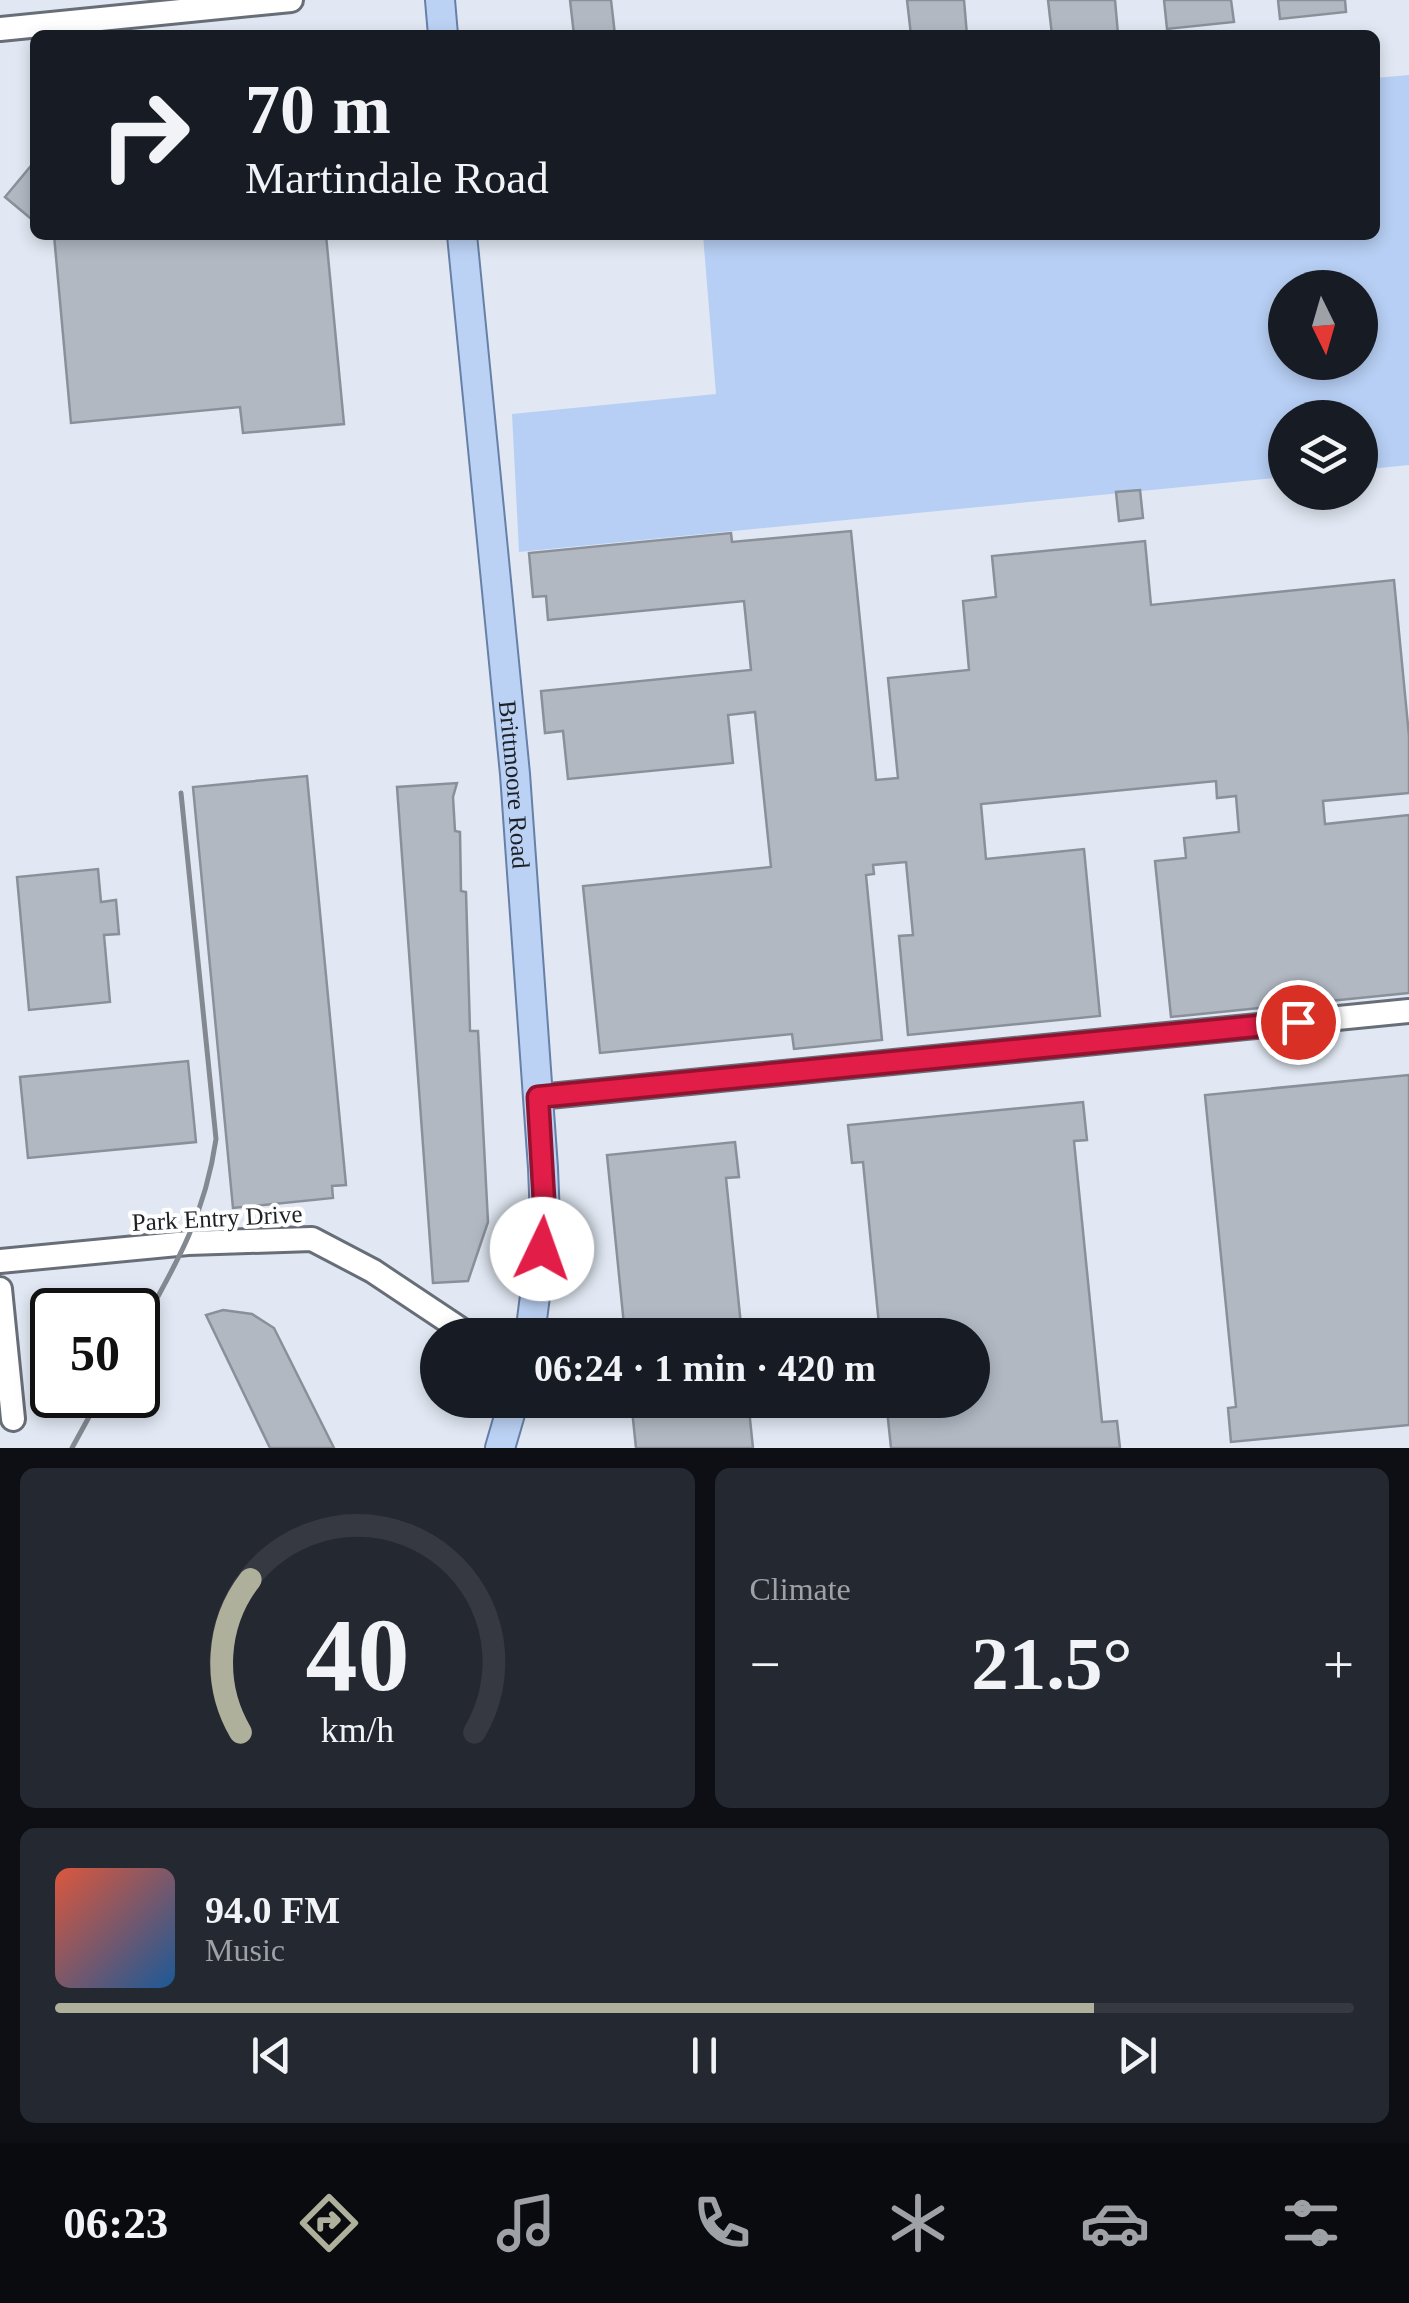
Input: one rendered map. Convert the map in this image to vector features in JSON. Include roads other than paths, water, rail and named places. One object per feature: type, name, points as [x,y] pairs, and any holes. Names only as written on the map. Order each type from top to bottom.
[{"type":"main road","points":[[440,0],[443,30]]},
{"type":"main road","name":"Brittmoore Road","points":[[462,240],[514,774],[538,1097],[545,1218],[532,1318]]},
{"type":"main road","points":[[500,1448],[509,1418]]},
{"type":"street","points":[[0,29],[291,0]]},
{"type":"street","points":[[538,1097],[1409,1011]]},
{"type":"street","name":"Park Entry Drive","points":[[0,1262],[188,1243],[312,1238],[373,1270],[445,1318]]},
{"type":"street","points":[[0,1289],[13,1419]]},
{"type":"railway","points":[[160,1291],[197,1216],[216,1139],[181,793]]},
{"type":"railway","points":[[72,1448],[88,1418]]}]
